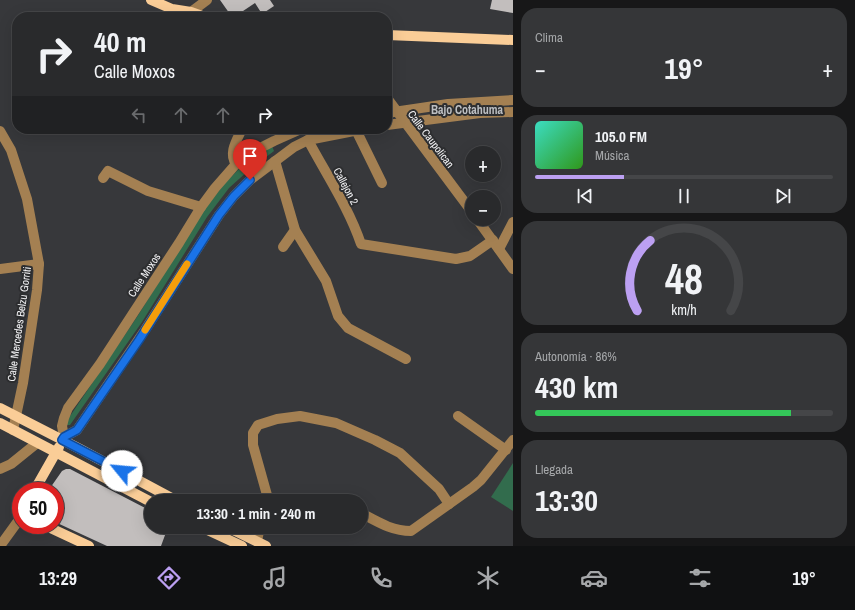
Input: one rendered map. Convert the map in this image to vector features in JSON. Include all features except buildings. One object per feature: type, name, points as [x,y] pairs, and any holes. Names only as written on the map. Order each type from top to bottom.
[{"type":"main road","points":[[151,0],[172,9],[191,12]]},
{"type":"main road","points":[[392,35],[513,40]]},
{"type":"main road","points":[[0,408],[63,438],[164,494]]},
{"type":"main road","points":[[0,423],[144,498]]},
{"type":"main road","name":"Calle Moxos","points":[[39,482],[63,438]]},
{"type":"main road","points":[[63,534],[89,546]]},
{"type":"main road","points":[[216,534],[242,546]]},
{"type":"main road","points":[[241,534],[262,544]]},
{"type":"street","points":[[191,12],[207,0]]},
{"type":"street","points":[[392,112],[448,104],[513,100]]},
{"type":"street","points":[[392,124],[480,113],[513,112]]},
{"type":"street","name":"Calle Caupolican","points":[[392,113],[404,122],[465,203]]},
{"type":"street","name":"Calle Mercedes Belzu Gorriti","points":[[0,132],[4,136],[11,150],[27,199],[39,264],[37,290],[23,383],[13,430]]},
{"type":"street","points":[[236,164],[233,160],[232,154],[240,134]]},
{"type":"street","name":"Calle Moxos","points":[[290,134],[262,147],[236,164],[215,188],[201,207],[128,321],[68,408],[62,426],[63,438],[77,430],[142,335],[219,215],[234,196],[250,180],[294,147],[308,140],[339,134]]},
{"type":"street","points":[[362,134],[382,183]]},
{"type":"street","name":"Callejon 2","points":[[308,140],[345,208],[361,244],[456,259],[470,256],[493,240]]},
{"type":"street","points":[[275,161],[295,230],[326,281],[338,316],[348,328],[406,359]]},
{"type":"street","points":[[103,178],[108,171],[148,191],[201,207]]},
{"type":"street","points":[[499,249],[513,222]]},
{"type":"street","points":[[482,226],[513,269]]},
{"type":"street","points":[[283,247],[295,230]]},
{"type":"street","points":[[0,269],[39,264]]},
{"type":"street","points":[[267,494],[253,445],[253,433],[258,425],[277,419],[300,416],[336,423],[376,440],[400,453],[440,489],[449,504]]},
{"type":"street","points":[[458,416],[506,450]]},
{"type":"street","points":[[368,518],[386,527],[400,531],[411,531],[465,494],[481,480],[513,440]]},
{"type":"street","points":[[0,468],[11,464],[37,443]]},
{"type":"street","points":[[0,546],[12,529]]},
{"type":"street","points":[[261,534],[262,544]]},
{"type":"green space","points":[[272,146],[274,151],[249,170],[229,188],[207,217],[142,322],[70,425],[67,425],[66,422],[137,317],[204,210],[225,183],[243,165]]},
{"type":"green space","points":[[513,463],[513,511],[491,497]]},
{"type":"slow traffic","points":[[145,330],[187,264]]},
{"type":"district","name":"Bajo Cotahuma","points":[[467,110]]},
{"type":"route","points":[[122,471],[62,440],[64,437],[77,430],[139,340],[219,215],[234,196],[250,180]]}]
